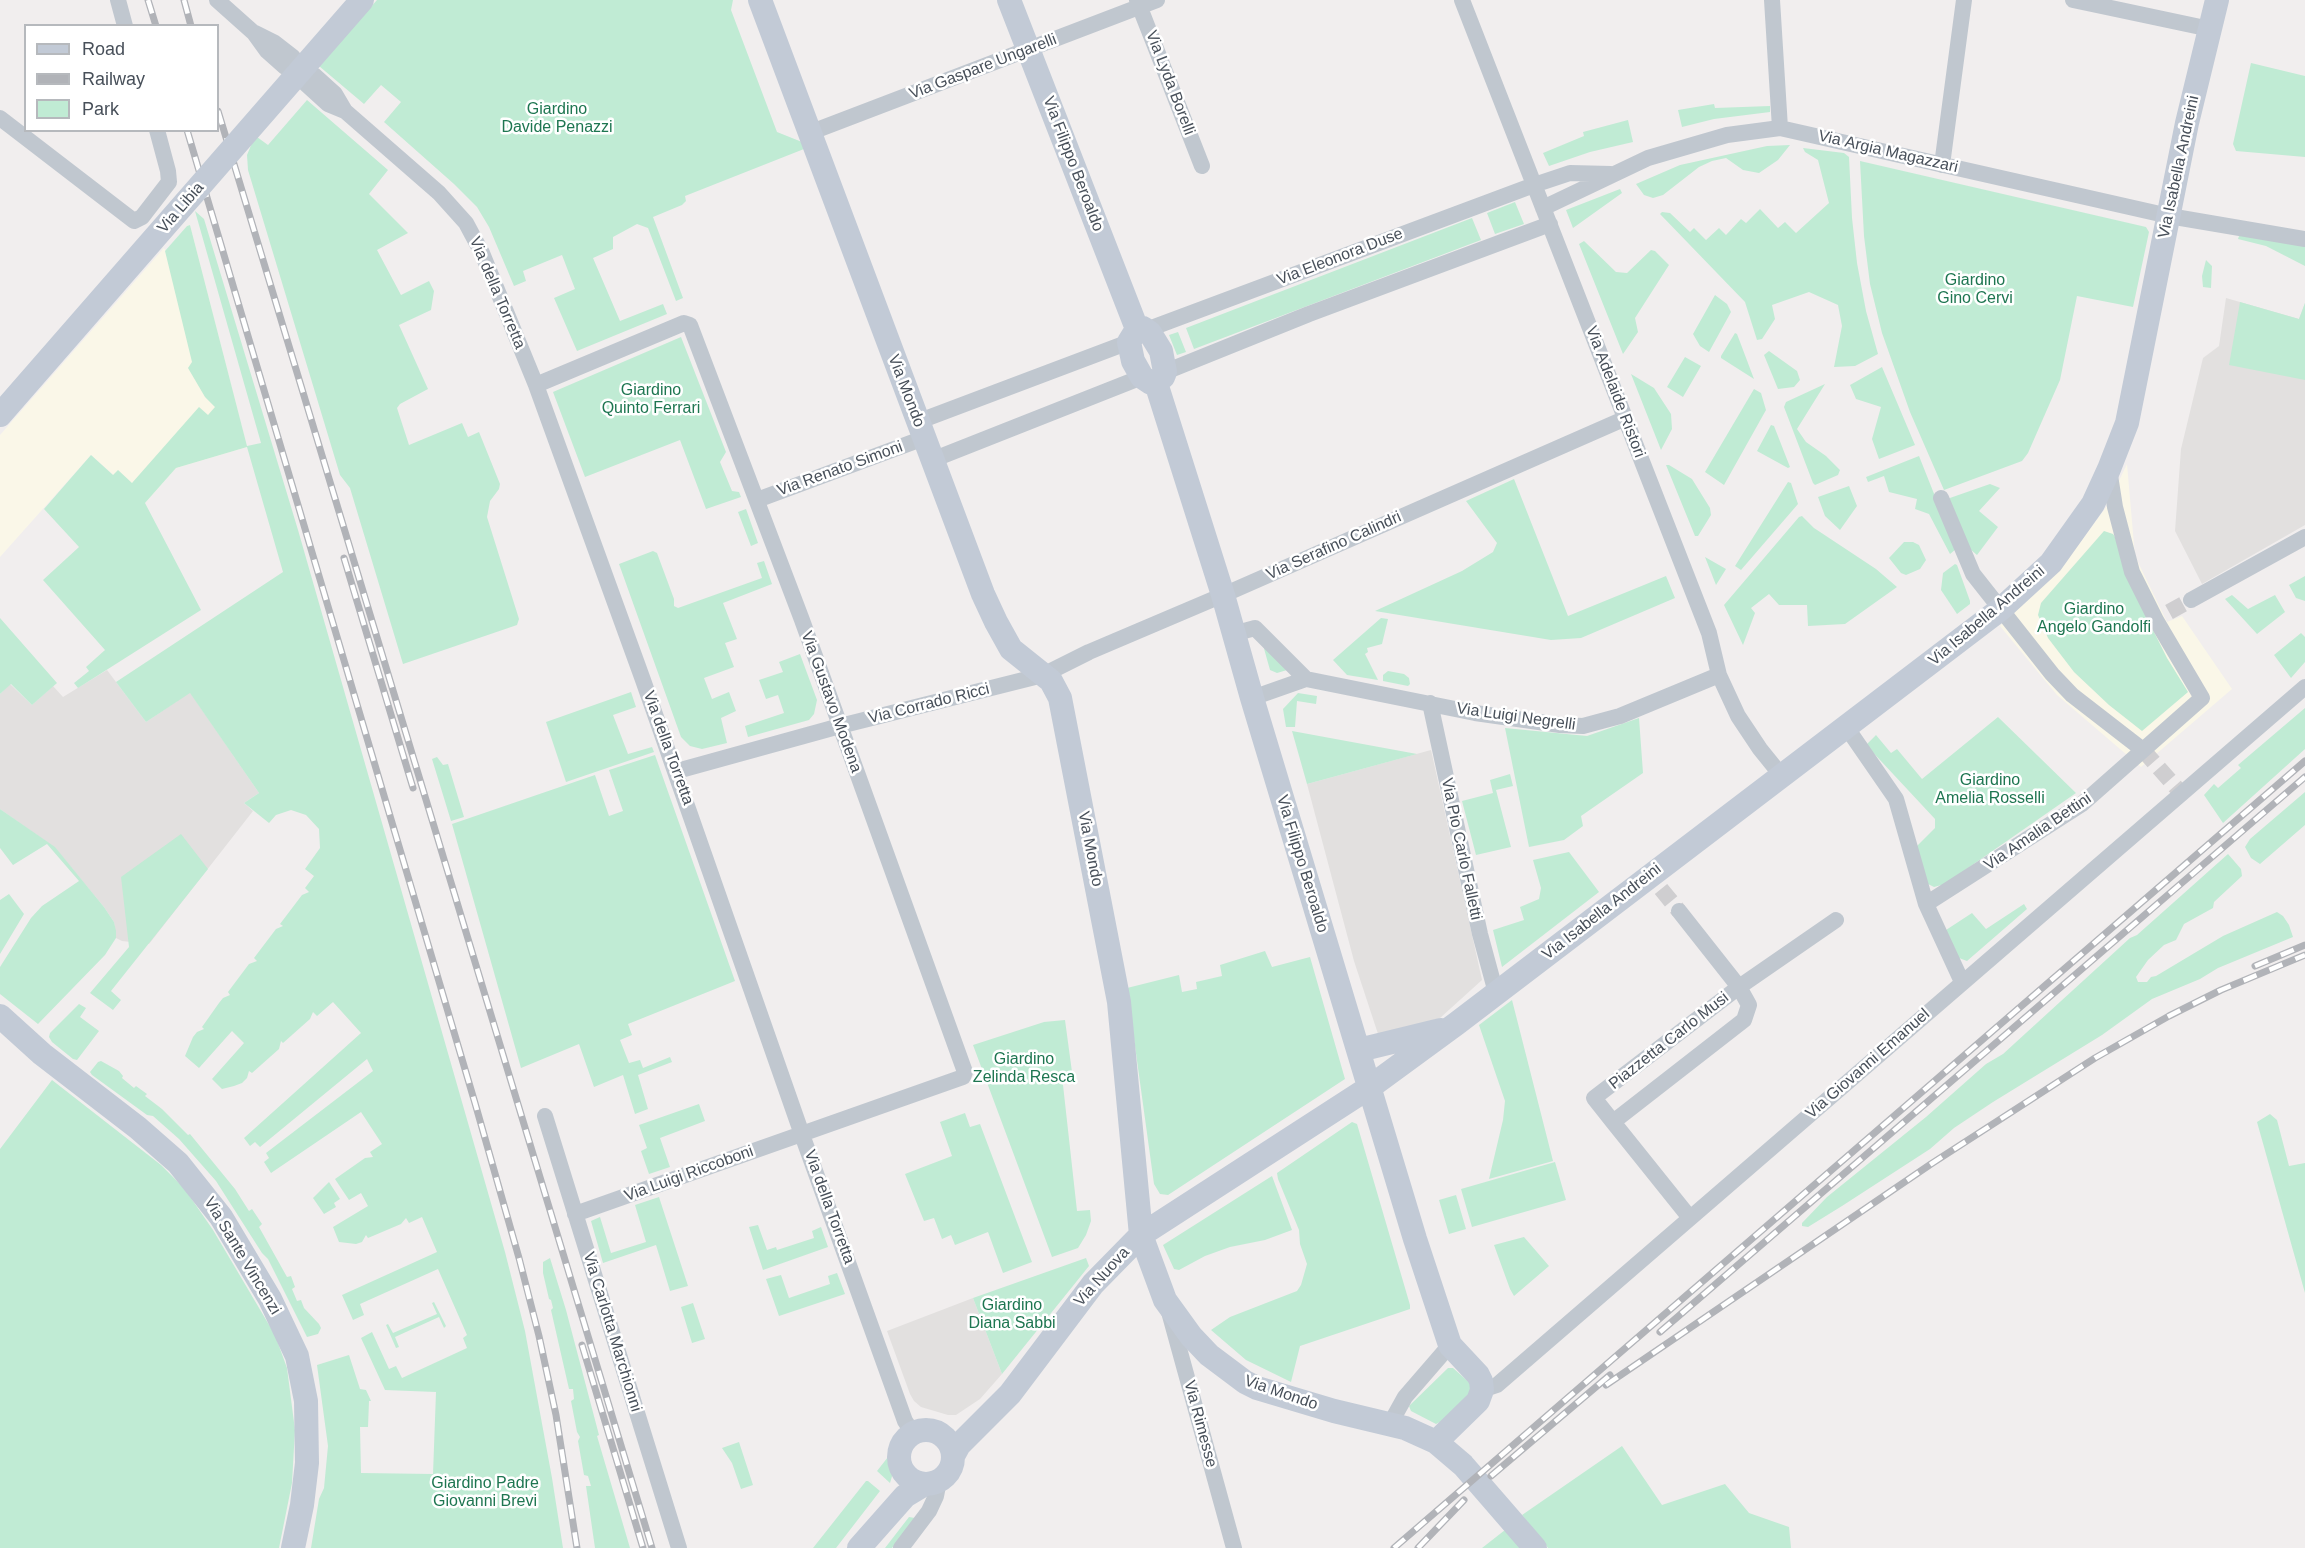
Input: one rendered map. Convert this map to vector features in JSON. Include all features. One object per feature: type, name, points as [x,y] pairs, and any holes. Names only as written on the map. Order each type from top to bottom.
[{"type":"street","points":[[117,0],[124,24]]},
{"type":"street","points":[[217,0],[254,33],[275,43],[289,62]]},
{"type":"street","name":"Via Libia","points":[[0,415],[362,0]]},
{"type":"street","name":"Via Mondo","points":[[760,0],[969,559],[996,622],[1017,655],[1051,681],[1060,698],[1119,1002],[1141,1236],[1165,1300],[1203,1348],[1218,1363],[1245,1382],[1257,1388],[1334,1411],[1414,1431],[1436,1442],[1463,1465],[1535,1548]]},
{"type":"street","name":"Via Filippo Beroaldo","points":[[1009,0],[1138,333],[1154,338],[1161,351],[1154,377],[1223,595],[1415,1239],[1450,1345],[1478,1375],[1482,1390]]},
{"type":"street","name":"Via Gaspare Ungarelli","points":[[809,133],[1028,50],[1139,3],[1157,0]]},
{"type":"street","name":"Via Adelaide Ristori","points":[[1462,0],[1709,633],[1719,675],[1738,716],[1760,750],[1781,775]]},
{"type":"street","points":[[1772,0],[1780,128]]},
{"type":"street","points":[[1942,165],[1964,0]]},
{"type":"street","points":[[2073,0],[2210,29]]},
{"type":"street","name":"Via Isabella Andreini","points":[[1141,1236],[1370,1087],[1496,993],[1656,882],[1781,775],[1847,728],[2002,608],[2037,578],[2064,548],[2089,510],[2109,469],[2127,423],[2187,123],[2217,0]]},
{"type":"street","name":"Via Lyda Borelli","points":[[1139,3],[1202,166]]},
{"type":"street","name":"Via della Torretta","points":[[310,80],[335,94],[345,111],[440,193],[466,223],[494,280],[536,385],[677,771],[802,1134],[906,1421],[923,1432]]},
{"type":"street","points":[[0,118],[134,221],[141,217],[169,182],[158,132]]},
{"type":"street","name":"Via Argia Magazzari","points":[[1543,208],[1638,162],[1727,135],[1780,128],[2169,216],[2305,239]]},
{"type":"street","name":"Via Argia Magazzari","points":[[1534,184],[1570,173],[1611,174]]},
{"type":"street","name":"Via Eleonora Duse","points":[[924,440],[1138,333],[1534,184]]},
{"type":"street","points":[[924,440],[1154,377],[1309,314],[1550,224]]},
{"type":"street","name":"Via Gustavo Modena","points":[[536,385],[684,323],[690,326],[757,500],[965,1072],[963,1077],[802,1134]]},
{"type":"street","name":"Via Serafino Calindri","points":[[1044,675],[1089,652],[1626,418]]},
{"type":"street","name":"Via Renato Simoni","points":[[757,500],[924,440]]},
{"type":"street","name":"Via Amalia Bettini","points":[[1926,904],[2082,804],[2202,698],[2163,616],[2132,572],[2115,507],[2109,469]]},
{"type":"street","points":[[1941,498],[1968,565],[1978,582],[2002,608],[2060,683],[2143,750]]},
{"type":"street","points":[[2191,600],[2305,537]]},
{"type":"street","points":[[1233,634],[1255,628],[1306,679],[1252,698]]},
{"type":"street","name":"Via Corrado Ricci","points":[[677,771],[840,726],[1044,675]]},
{"type":"street","name":"Via Luigi Negrelli","points":[[1306,679],[1510,718],[1583,726],[1620,716],[1719,675]]},
{"type":"street","name":"Via Giovanni Emanuel","points":[[1436,1442],[1478,1401],[1482,1390],[1497,1385],[2305,687]]},
{"type":"street","name":"Via Pio Carlo Falletti","points":[[1430,703],[1480,934],[1496,993]]},
{"type":"street","points":[[1847,728],[1896,798],[1926,904],[1962,982]]},
{"type":"street","name":"Piazzetta Carlo Musi","points":[[1613,1122],[1744,1020],[1749,1005],[1739,987],[1679,911]]},
{"type":"street","name":"Piazzetta Carlo Musi","points":[[1690,1218],[1594,1098],[1739,987],[1836,920]]},
{"type":"street","name":"Via Sante Vincenzi","points":[[0,1016],[42,1054],[138,1128],[178,1163],[221,1217],[270,1299],[297,1356],[306,1401],[307,1463],[302,1505],[293,1548]]},
{"type":"street","name":"Via Isabella Andreini","points":[[1359,1050],[1452,1027]]},
{"type":"street","name":"Via Carlotta Marchionni","points":[[545,1116],[679,1548]]},
{"type":"street","name":"Via Luigi Riccoboni","points":[[575,1214],[802,1134]]},
{"type":"street","name":"Via Nuova","points":[[953,1456],[959,1445],[999,1406],[1093,1284],[1141,1236]]},
{"type":"street","name":"Via Rimesse","points":[[1165,1300],[1234,1548]]},
{"type":"street","points":[[1390,1424],[1405,1397],[1450,1345]]},
{"type":"street","name":"Via Nuova","points":[[923,1432],[963,1427],[999,1406]]},
{"type":"street","points":[[923,1432],[946,1439],[953,1456],[947,1473],[909,1492],[864,1542],[898,1488],[901,1467],[900,1450],[907,1437],[923,1432]]},
{"type":"street","points":[[901,1467],[913,1481],[932,1482]]},
{"type":"street","points":[[901,1548],[929,1511],[936,1496],[932,1482]]},
{"type":"shaded area","points":[[190,225],[247,447],[176,468],[145,503],[91,455],[0,557],[0,435],[164,248],[166,251]]},
{"type":"shaded area","points":[[2226,298],[2299,319],[2305,303],[2305,525],[2202,584],[2175,531],[2181,449],[2203,358],[2219,346]]},
{"type":"shaded area","points":[[2127,464],[2135,556],[2167,622],[2182,616],[2232,689],[2141,767],[2057,695],[2000,626],[2079,544],[2107,506]]},
{"type":"shaded area","points":[[107,670],[146,722],[190,692],[259,793],[244,803],[253,811],[149,944],[122,941],[116,938],[114,922],[104,907],[55,848],[0,809],[0,694],[10,684],[32,705],[53,686],[63,697]]},
{"type":"shaded area","points":[[1431,750],[1482,980],[1440,1018],[1379,1037],[1354,961],[1307,784]]},
{"type":"shaded area","points":[[973,1298],[1002,1374],[980,1399],[956,1415],[921,1407],[910,1394],[887,1331]]},
{"type":"green space","name":"Giardino Davide Penazzi","points":[[377,0],[733,0],[731,10],[777,132],[802,142],[804,149],[685,196],[686,201],[682,205],[653,217],[683,298],[676,301],[648,228],[637,224],[613,237],[613,249],[593,258],[620,321],[663,304],[667,314],[577,351],[554,298],[575,289],[562,255],[523,271],[526,281],[514,286],[489,227],[477,207],[384,122],[401,102],[381,85],[364,104],[319,66]]},
{"type":"green space","points":[[2251,63],[2305,76],[2305,157],[2236,151],[2233,144]]},
{"type":"green space","points":[[307,100],[388,170],[369,194],[408,233],[377,250],[401,295],[429,281],[434,291],[431,310],[399,325],[428,389],[400,404],[397,408],[409,445],[462,423],[468,437],[479,432],[500,484],[490,501],[487,517],[519,619],[517,625],[403,664],[350,488],[340,475],[248,170],[247,155],[257,137],[268,145]]},
{"type":"green space","points":[[1714,104],[1715,108],[1770,106],[1770,112],[1714,119],[1682,127],[1678,110]]},
{"type":"green space","points":[[1628,120],[1633,142],[1590,152],[1549,166],[1543,153],[1584,136],[1583,132]]},
{"type":"green space","points":[[1790,145],[1778,160],[1759,173],[1743,170],[1726,158],[1699,167],[1663,195],[1653,198],[1644,195],[1636,184],[1680,165],[1767,146]]},
{"type":"green space","points":[[1803,148],[1844,153],[1849,157],[1857,263],[1866,311],[1878,354],[1855,366],[1834,367],[1842,326],[1838,305],[1809,292],[1772,305],[1775,319],[1762,339],[1757,340],[1745,302],[1660,214],[1670,213],[1690,232],[1694,228],[1706,240],[1719,228],[1726,235],[1741,219],[1746,223],[1760,209],[1778,228],[1785,222],[1796,233],[1829,203],[1818,160],[1805,152]]},
{"type":"green space","name":"Giardino Gino Cervi","points":[[1860,161],[2146,227],[2149,232],[2133,307],[2077,296],[2060,380],[2028,453],[2022,461],[1944,490],[1910,412],[1882,333],[1870,284],[1864,236]]},
{"type":"green space","points":[[1620,189],[1622,193],[1573,228],[1566,210]]},
{"type":"green space","points":[[1515,202],[1524,224],[1495,234],[1487,213]]},
{"type":"green space","name":"Giardino Padre Giovanni Brevi","points":[[195,211],[204,219],[298,530],[505,1252],[525,1331],[563,1548],[311,1548],[319,1499],[324,1488],[328,1446],[317,1365],[349,1355],[360,1389],[366,1390],[371,1401],[369,1401],[368,1427],[360,1427],[361,1473],[433,1474],[436,1392],[385,1390],[361,1338],[372,1332],[389,1369],[396,1366],[402,1378],[467,1348],[463,1338],[467,1335],[438,1269],[360,1304],[364,1315],[353,1320],[342,1295],[437,1252],[422,1217],[409,1223],[406,1218],[401,1224],[368,1238],[366,1235],[362,1242],[356,1244],[339,1242],[333,1227],[368,1206],[361,1193],[349,1200],[335,1179],[365,1158],[373,1157],[370,1152],[382,1144],[361,1112],[271,1173],[264,1162],[269,1158],[266,1153],[373,1071],[367,1059],[260,1147],[255,1142],[250,1146],[244,1138],[361,1033],[333,1002],[317,1016],[313,1012],[310,1019],[283,1043],[281,1041],[279,1049],[252,1073],[249,1071],[242,1083],[234,1086],[222,1089],[212,1079],[244,1043],[232,1031],[199,1068],[185,1056],[193,1037],[204,1029],[202,1027],[223,998],[230,995],[228,992],[249,964],[257,961],[254,958],[276,929],[283,926],[280,924],[302,895],[309,892],[305,888],[314,876],[305,869],[320,848],[319,829],[306,815],[291,810],[276,815],[269,823],[244,803],[259,793],[190,693],[146,722],[116,682],[283,572],[247,447],[176,468],[145,503],[201,610],[78,688],[74,683],[89,671],[86,667],[105,650],[43,580],[79,547],[44,509],[91,455],[113,475],[118,470],[132,483],[199,407],[208,415],[215,407],[205,397],[188,368],[192,362],[165,251],[190,225],[247,446],[261,443]]},
{"type":"green space","points":[[1472,218],[1481,240],[1194,349],[1186,328]]},
{"type":"green space","points":[[2240,233],[2305,246],[2305,266],[2266,246],[2238,239]]},
{"type":"green space","points":[[1584,241],[1616,272],[1627,273],[1651,250],[1669,265],[1635,318],[1638,332],[1623,354],[1579,244]]},
{"type":"green space","points":[[2206,260],[2212,266],[2211,288],[2203,287],[2202,276]]},
{"type":"green space","points":[[1715,295],[1727,304],[1731,312],[1709,352],[1700,346],[1693,334]]},
{"type":"green space","points":[[2240,302],[2299,319],[2305,303],[2305,380],[2229,365]]},
{"type":"green space","points":[[1178,332],[1186,352],[1177,355],[1169,335]]},
{"type":"green space","points":[[1735,333],[1737,334],[1754,379],[1721,358]]},
{"type":"green space","name":"Giardino Quinto Ferrari","points":[[681,337],[726,452],[720,462],[732,491],[739,492],[741,497],[706,509],[680,440],[585,477],[553,392]]},
{"type":"green space","points":[[1769,351],[1797,371],[1800,380],[1794,387],[1778,389],[1764,355]]},
{"type":"green space","points":[[1685,357],[1701,366],[1683,397],[1667,387]]},
{"type":"green space","points":[[1882,367],[1915,445],[1879,459],[1872,439],[1881,407],[1856,399],[1850,385]]},
{"type":"green space","points":[[1631,374],[1654,388],[1671,414],[1672,429],[1661,450]]},
{"type":"green space","points":[[1825,384],[1797,429],[1806,442],[1826,456],[1840,470],[1838,475],[1815,485],[1784,407],[1786,402]]},
{"type":"green space","points":[[1754,389],[1761,393],[1766,410],[1724,485],[1705,472]]},
{"type":"green space","points":[[1771,425],[1774,426],[1790,467],[1788,468],[1757,451]]},
{"type":"green space","points":[[1919,456],[1956,549],[1950,554],[1929,514],[1915,509],[1917,499],[1889,492],[1884,476],[1868,482],[1866,477]]},
{"type":"green space","points":[[1666,465],[1692,479],[1710,508],[1711,515],[1698,536],[1695,536]]},
{"type":"green space","points":[[1514,479],[1568,616],[1666,576],[1675,598],[1581,638],[1551,640],[1375,611],[1462,571],[1493,552],[1497,543],[1466,501]]},
{"type":"green space","points":[[1788,482],[1791,483],[1798,504],[1741,570],[1735,566]]},
{"type":"green space","points":[[1990,484],[2000,488],[1979,511],[1998,527],[1977,555],[1970,549],[1947,499]]},
{"type":"green space","points":[[1849,486],[1857,506],[1840,530],[1825,516],[1818,497]]},
{"type":"green space","points":[[746,509],[758,543],[751,546],[738,512]]},
{"type":"green space","points":[[1802,516],[1814,528],[1876,569],[1897,587],[1845,624],[1808,626],[1807,605],[1779,605],[1769,594],[1751,608],[1755,613],[1743,645],[1724,605]]},
{"type":"green space","name":"Giardino Angelo Gandolfi","points":[[2104,531],[2115,537],[2131,586],[2167,658],[2188,692],[2142,731],[2109,705],[2074,672],[2048,638],[2038,615],[2041,603]]},
{"type":"green space","points":[[1904,542],[1919,545],[1926,560],[1920,569],[1906,575],[1901,573],[1889,558]]},
{"type":"green space","points":[[653,551],[657,553],[674,599],[674,606],[678,608],[762,578],[757,563],[764,561],[772,584],[723,603],[737,639],[725,643],[734,667],[704,678],[712,699],[729,692],[736,711],[721,718],[727,743],[702,749],[690,746],[681,737],[619,564]]},
{"type":"green space","points":[[1705,557],[1726,569],[1716,585]]},
{"type":"green space","points":[[1955,564],[1970,601],[1970,604],[1957,614],[1941,590],[1943,573]]},
{"type":"green space","points":[[2305,576],[2305,601],[2296,598],[2289,585]]},
{"type":"green space","points":[[2232,595],[2248,609],[2275,595],[2285,612],[2257,634],[2225,599]]},
{"type":"green space","points":[[0,618],[57,683],[32,705],[11,684],[0,694]]},
{"type":"green space","points":[[1381,618],[1388,619],[1382,644],[1367,648],[1368,652],[1365,654],[1378,680],[1347,675],[1333,660]]},
{"type":"green space","points":[[2301,633],[2305,637],[2305,662],[2291,678],[2274,655]]},
{"type":"green space","points":[[1263,645],[1287,670],[1277,673],[1270,670]]},
{"type":"green space","points":[[800,654],[817,700],[814,714],[809,720],[748,737],[745,726],[784,713],[778,695],[766,699],[759,680],[783,672],[779,662]]},
{"type":"green space","points":[[1388,671],[1404,674],[1409,678],[1410,684],[1408,686],[1383,681],[1383,675]]},
{"type":"green space","points":[[631,692],[636,707],[613,715],[628,754],[652,747],[654,752],[566,782],[546,722]]},
{"type":"green space","points":[[1298,693],[1317,696],[1316,704],[1297,701],[1295,727],[1286,727],[1283,709]]},
{"type":"green space","points":[[2305,708],[2305,749],[2223,823],[2204,795],[2214,784],[2218,788],[2241,768],[2238,765]]},
{"type":"green space","name":"Giardino Amelia Rosselli","points":[[1998,717],[2076,793],[1945,884],[1934,887],[1926,883],[1917,846],[1935,828],[1935,819],[1866,745],[1876,735],[1891,753],[1897,749],[1922,779]]},
{"type":"green space","points":[[1639,718],[1643,773],[1581,816],[1583,826],[1564,840],[1529,847],[1505,728],[1587,736]]},
{"type":"green space","points":[[1292,731],[1417,754],[1307,784]]},
{"type":"green space","points":[[655,755],[735,981],[628,1024],[632,1035],[620,1040],[629,1063],[640,1060],[643,1068],[670,1057],[672,1062],[638,1075],[648,1109],[635,1114],[623,1075],[594,1087],[579,1044],[521,1068],[452,824],[595,775],[609,816],[623,811],[609,770]]},
{"type":"green space","points":[[437,757],[443,765],[448,764],[464,817],[451,821],[432,759]]},
{"type":"green space","points":[[1510,774],[1513,786],[1496,790],[1511,847],[1476,855],[1462,801],[1493,793],[1490,780]]},
{"type":"green space","points":[[2305,792],[2305,825],[2260,864],[2251,858],[2245,847],[2250,839]]},
{"type":"green space","points":[[0,809],[55,847],[104,907],[114,922],[116,931],[116,938],[105,955],[38,1024],[0,994],[0,967],[31,918],[42,906],[79,881],[47,844],[13,865],[0,848]]},
{"type":"green space","points":[[181,834],[208,869],[111,991],[121,1000],[113,1010],[90,993],[129,947],[121,877]]},
{"type":"green space","points":[[1569,852],[1599,892],[1502,967],[1493,930],[1524,920],[1520,907],[1539,899],[1541,888],[1533,860]]},
{"type":"green space","points":[[2228,854],[2241,869],[2242,876],[2214,902],[2213,908],[2184,924],[2176,940],[2164,945],[2148,960],[2136,977],[2138,982],[2147,982],[2151,977],[2223,936],[2277,912],[2289,925],[2293,937],[2218,968],[2200,979],[2152,999],[2102,1035],[1954,1128],[1930,1149],[1808,1227],[1802,1226],[1802,1223],[1827,1197],[1926,1117],[1986,1064],[2003,1054],[2130,938],[2137,935]]},
{"type":"green space","points":[[9,894],[24,914],[0,954],[0,900]]},
{"type":"green space","points":[[2024,904],[2027,909],[1967,961],[1959,958],[1946,930],[1972,913],[1986,929]]},
{"type":"green space","points":[[1265,951],[1272,967],[1310,957],[1345,1079],[1168,1195],[1160,1194],[1154,1184],[1127,988],[1179,975],[1182,992],[1197,989],[1196,982],[1222,976],[1220,965]]},
{"type":"green space","points":[[1512,1000],[1553,1161],[1489,1179],[1503,1120],[1505,1101],[1479,1025]]},
{"type":"green space","points":[[79,1004],[86,1008],[80,1017],[99,1031],[77,1060],[52,1042],[49,1037],[50,1033]]},
{"type":"green space","name":"Giardino Zelinda Resca","points":[[1065,1020],[1072,1072],[1062,1076],[1077,1211],[1090,1210],[1091,1221],[1078,1248],[1052,1257],[973,1045],[1044,1022]]},
{"type":"green space","points":[[101,1061],[119,1071],[122,1078],[134,1088],[136,1086],[147,1094],[145,1096],[188,1135],[190,1134],[235,1189],[249,1211],[252,1209],[262,1224],[259,1227],[287,1277],[291,1276],[295,1287],[292,1289],[297,1301],[301,1300],[304,1308],[319,1324],[321,1328],[318,1334],[307,1337],[268,1259],[216,1181],[179,1139],[153,1116],[147,1115],[92,1075],[90,1072]]},
{"type":"green space","points":[[52,1080],[161,1165],[184,1188],[213,1230],[275,1335],[287,1368],[295,1430],[292,1483],[279,1548],[0,1548],[0,1149]]},
{"type":"green space","points":[[699,1104],[705,1121],[660,1138],[670,1167],[649,1174],[641,1151],[647,1148],[639,1125]]},
{"type":"green space","points":[[965,1113],[970,1127],[980,1124],[1032,1262],[1003,1273],[988,1232],[955,1245],[951,1235],[942,1239],[934,1218],[924,1221],[905,1174],[952,1156],[940,1122]]},
{"type":"green space","points":[[2270,1114],[2277,1120],[2289,1166],[2305,1163],[2305,1293],[2257,1122]]},
{"type":"green space","points":[[1352,1122],[1357,1124],[1410,1309],[1300,1346],[1291,1382],[1246,1360],[1211,1330],[1230,1317],[1297,1291],[1307,1264],[1300,1244],[1299,1230],[1277,1173]]},
{"type":"green space","points":[[1555,1162],[1566,1200],[1472,1227],[1461,1189]]},
{"type":"green space","points":[[1272,1176],[1292,1230],[1265,1240],[1230,1247],[1205,1256],[1179,1270],[1174,1269],[1163,1245]]},
{"type":"green space","points":[[329,1182],[340,1199],[334,1203],[336,1207],[324,1214],[313,1198]]},
{"type":"green space","points":[[1456,1195],[1466,1229],[1449,1234],[1439,1200]]},
{"type":"green space","points":[[659,1197],[688,1286],[670,1291],[656,1245],[603,1263],[591,1221],[600,1217],[611,1253],[646,1242],[635,1205]]},
{"type":"green space","points":[[758,1225],[767,1250],[776,1247],[777,1250],[814,1238],[812,1231],[821,1227],[828,1247],[763,1270],[749,1227]]},
{"type":"green space","points":[[1524,1237],[1549,1266],[1514,1296],[1494,1245]]},
{"type":"green space","points":[[550,1258],[566,1310],[599,1435],[597,1436],[630,1548],[595,1548],[586,1486],[591,1486],[588,1476],[584,1475],[578,1441],[580,1437],[571,1401],[574,1399],[573,1389],[569,1389],[551,1310],[553,1308],[543,1273],[543,1262]]},
{"type":"green space","name":"Giardino Diana Sabbi","points":[[1086,1258],[1089,1266],[1002,1374],[973,1298]]},
{"type":"green space","points":[[837,1273],[845,1294],[779,1316],[766,1279],[781,1275],[789,1298],[830,1284],[828,1276]]},
{"type":"green space","points":[[434,1302],[446,1326],[444,1328],[439,1317],[395,1337],[399,1347],[396,1348],[386,1325],[388,1324],[393,1333],[437,1314],[432,1303]]},
{"type":"green space","points":[[693,1303],[705,1339],[692,1343],[681,1307]]},
{"type":"green space","points":[[1448,1368],[1453,1368],[1471,1384],[1471,1393],[1436,1424],[1411,1411],[1409,1406]]},
{"type":"green space","points":[[739,1442],[753,1485],[741,1489],[732,1463],[722,1448]]},
{"type":"green space","points":[[1622,1446],[1662,1505],[1725,1484],[1749,1513],[1789,1527],[1791,1548],[1548,1548],[1522,1515]]},
{"type":"green space","points":[[888,1457],[893,1473],[890,1483],[877,1471]]},
{"type":"green space","points":[[866,1481],[880,1491],[836,1548],[813,1548]]},
{"type":"green space","points":[[909,1517],[915,1518],[892,1548],[885,1548]]},
{"type":"green space","points":[[1505,1530],[1520,1548],[1482,1548]]},
{"type":"tunnel","points":[[2169,612],[2191,600]]},
{"type":"tunnel","points":[[2143,750],[2181,793]]},
{"type":"tunnel","points":[[1661,889],[1679,911]]},
{"type":"railway","points":[[148,0],[155,24]]},
{"type":"railway","points":[[184,0],[190,24]]},
{"type":"railway","points":[[219,114],[652,1548]]},
{"type":"railway","points":[[188,132],[519,1258],[556,1415],[577,1548]]},
{"type":"railway","points":[[344,558],[413,788]]},
{"type":"railway","points":[[1394,1548],[2305,761]]},
{"type":"railway","points":[[1660,1332],[2305,777]]},
{"type":"railway","points":[[2255,966],[2305,945]]},
{"type":"railway","points":[[1606,1385],[1931,1164],[2095,1058],[2169,1016],[2221,990],[2305,955]]},
{"type":"railway","points":[[582,1345],[643,1548]]},
{"type":"railway","points":[[1491,1476],[1610,1375]]},
{"type":"railway","points":[[1418,1548],[1464,1500]]}]
